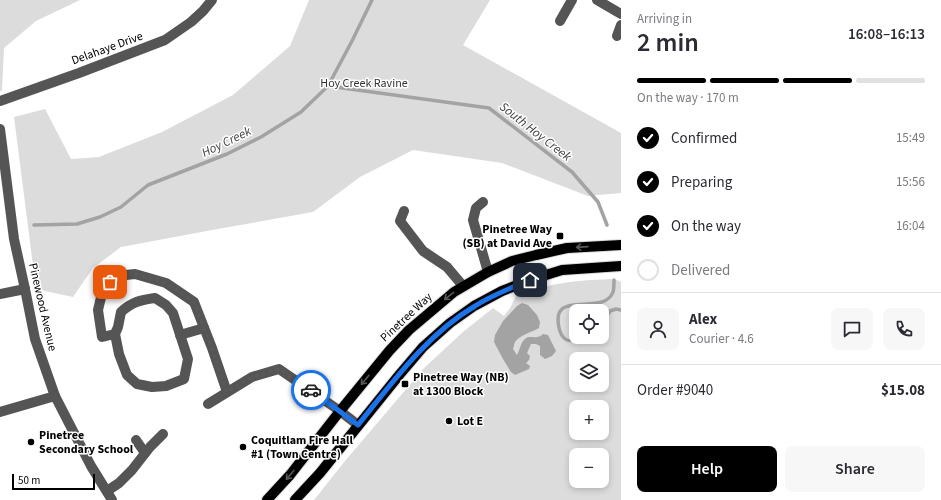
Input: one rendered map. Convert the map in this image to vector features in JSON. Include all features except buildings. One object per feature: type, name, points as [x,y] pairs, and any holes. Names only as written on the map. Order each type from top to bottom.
[{"type":"main road","name":"Pinetree Way","points":[[267,500],[290,475],[390,350],[409,330],[463,286],[512,261],[567,248],[621,245]]},
{"type":"main road","points":[[295,500],[320,473],[400,374],[424,347],[450,323],[474,306],[502,291],[530,280],[562,270],[621,266]]},
{"type":"main road","points":[[606,267],[621,272]]},
{"type":"street","name":"Delahaye Drive","points":[[0,101],[80,73],[165,40],[191,22],[212,0]]},
{"type":"street","points":[[560,21],[572,0]]},
{"type":"street","points":[[596,0],[621,14]]},
{"type":"street","points":[[617,36],[621,25]]},
{"type":"street","name":"Pinewood Avenue","points":[[0,129],[14,239],[35,339],[55,396],[91,466],[109,496]]},
{"type":"street","points":[[483,202],[476,208],[473,220],[488,272]]},
{"type":"street","points":[[404,211],[400,221],[423,252],[447,267],[463,286]]},
{"type":"street","points":[[115,334],[102,337],[98,310],[102,289],[117,276],[135,274],[166,283],[194,302],[227,392]]},
{"type":"street","points":[[0,294],[25,289]]},
{"type":"street","points":[[155,298],[166,305],[173,313],[180,335],[188,359],[184,379],[166,386],[152,387],[137,384],[127,375],[119,354],[115,334],[121,312],[130,304],[145,299],[155,298]]},
{"type":"street","points":[[180,335],[204,328]]},
{"type":"street","points":[[208,404],[252,377],[279,369],[358,425]]},
{"type":"street","points":[[0,412],[55,396]]},
{"type":"street","points":[[109,496],[132,470],[150,446],[163,434]]},
{"type":"street","points":[[136,440],[145,453]]},
{"type":"green space","points":[[0,0],[80,0],[36,21],[4,48],[2,91],[0,91]]},
{"type":"green space","name":"Hoy Creek Ravine","points":[[309,0],[490,0],[463,45],[621,133],[621,193],[588,196],[502,163],[413,150],[360,177],[313,212],[121,247],[93,268],[73,297],[36,289],[14,117],[45,109],[71,159],[99,157],[162,132],[233,95],[290,46]]},
{"type":"green space","points":[[611,279],[621,282],[621,500],[314,500],[424,368],[463,332],[493,308],[504,316],[518,295],[556,284]]},
{"type":"shaded area","points":[[522,303],[528,305],[537,315],[540,322],[539,328],[515,342],[513,349],[517,355],[526,338],[538,337],[543,334],[548,335],[556,351],[552,356],[545,359],[540,355],[540,346],[531,344],[527,353],[530,356],[529,360],[526,363],[530,366],[529,369],[515,375],[511,372],[494,342],[495,335],[503,321],[517,306]]},
{"type":"waterway","name":"Hoy Creek","points":[[34,225],[77,224],[100,217],[121,207],[148,185],[227,154],[261,137],[301,112],[328,86],[372,0]]},
{"type":"waterway","name":"South Hoy Creek","points":[[328,86],[489,108],[572,172],[598,202],[607,225]]},
{"type":"waterway","points":[[586,304],[597,303],[609,298],[613,292],[614,280]]},
{"type":"waterway","points":[[569,306],[562,309],[560,312],[558,325],[561,334],[564,338],[569,340]]},
{"type":"waterway","points":[[609,313],[616,309],[621,310]]},
{"type":"way so far","points":[[110,282],[117,276],[135,274],[166,283],[194,302],[227,392],[252,377],[279,369],[311,390]]},
{"type":"place","name":"Pinetree Way (SB) at David Ave","points":[[560,236]]},
{"type":"place","name":"Pinetree Way (NB) at 1300 Block","points":[[405,384]]},
{"type":"place","name":"Lot E","points":[[449,421]]},
{"type":"place","name":"Pinetree Secondary School","points":[[31,442]]},
{"type":"place","name":"Coquitlam Fire Hall #1 (Town Centre)","points":[[243,447]]},
{"type":"route","points":[[311,390],[358,425],[424,347],[450,323],[474,306],[502,291],[530,280]]}]
